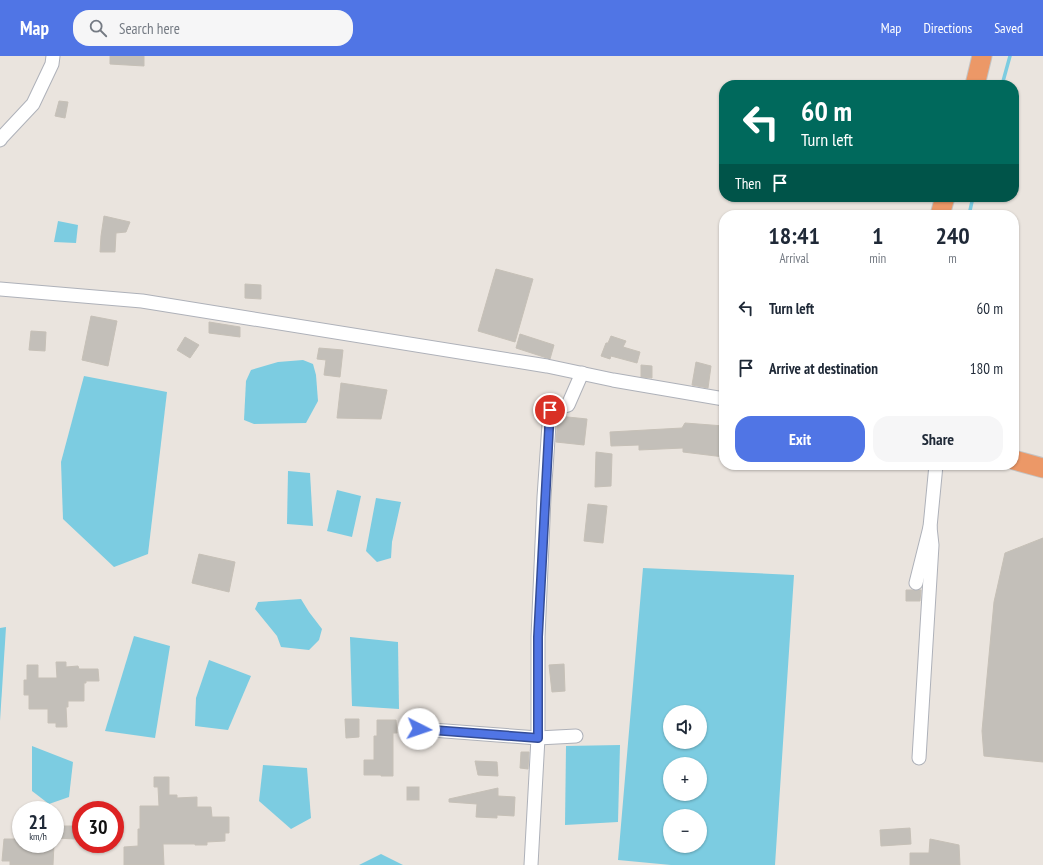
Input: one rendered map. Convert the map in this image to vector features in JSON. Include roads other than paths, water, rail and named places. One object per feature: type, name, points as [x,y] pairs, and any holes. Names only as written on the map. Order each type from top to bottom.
[{"type":"highway","points":[[975,80],[982,56]]},
{"type":"highway","points":[[1019,461],[1043,468]]},
{"type":"street","points":[[0,140],[33,104],[52,64],[53,56]]},
{"type":"street","points":[[0,289],[142,301],[478,354],[582,372],[613,380],[719,398]]},
{"type":"street","points":[[531,865],[538,738],[538,637],[550,410],[568,405],[582,372]]},
{"type":"street","points":[[916,583],[930,527],[936,470]]},
{"type":"street","points":[[919,758],[932,545],[930,527]]},
{"type":"street","points":[[419,729],[538,738],[576,736]]},
{"type":"water","points":[[58,221],[78,225],[76,243],[54,242]]},
{"type":"water","points":[[303,360],[313,364],[316,375],[318,401],[306,423],[254,424],[244,420],[246,381],[251,370],[278,362]]},
{"type":"water","points":[[84,376],[167,392],[148,554],[114,567],[63,519],[61,462]]},
{"type":"water","points":[[288,471],[310,473],[313,526],[287,524]]},
{"type":"water","points":[[337,490],[361,496],[352,537],[327,531]]},
{"type":"water","points":[[376,498],[401,502],[392,542],[391,558],[377,562],[366,551]]},
{"type":"water","points":[[643,568],[794,575],[775,865],[671,865],[618,860]]},
{"type":"water","points":[[301,599],[322,629],[319,640],[309,650],[281,647],[277,636],[255,609],[258,602]]},
{"type":"water","points":[[6,627],[0,721],[0,628]]},
{"type":"water","points":[[134,636],[170,646],[155,738],[105,731]]},
{"type":"water","points":[[350,637],[398,642],[399,709],[352,706]]},
{"type":"water","points":[[209,660],[251,676],[228,730],[195,726],[196,698]]},
{"type":"water","points":[[620,745],[618,822],[565,825],[566,746]]},
{"type":"water","points":[[32,746],[73,762],[69,797],[58,801],[45,801],[32,791]]},
{"type":"water","points":[[263,765],[307,768],[311,818],[291,829],[259,801]]},
{"type":"water","points":[[381,854],[403,865],[359,865]]},
{"type":"waterway","points":[[1003,80],[1010,56]]},
{"type":"waterway","points":[[970,210],[972,202]]}]
